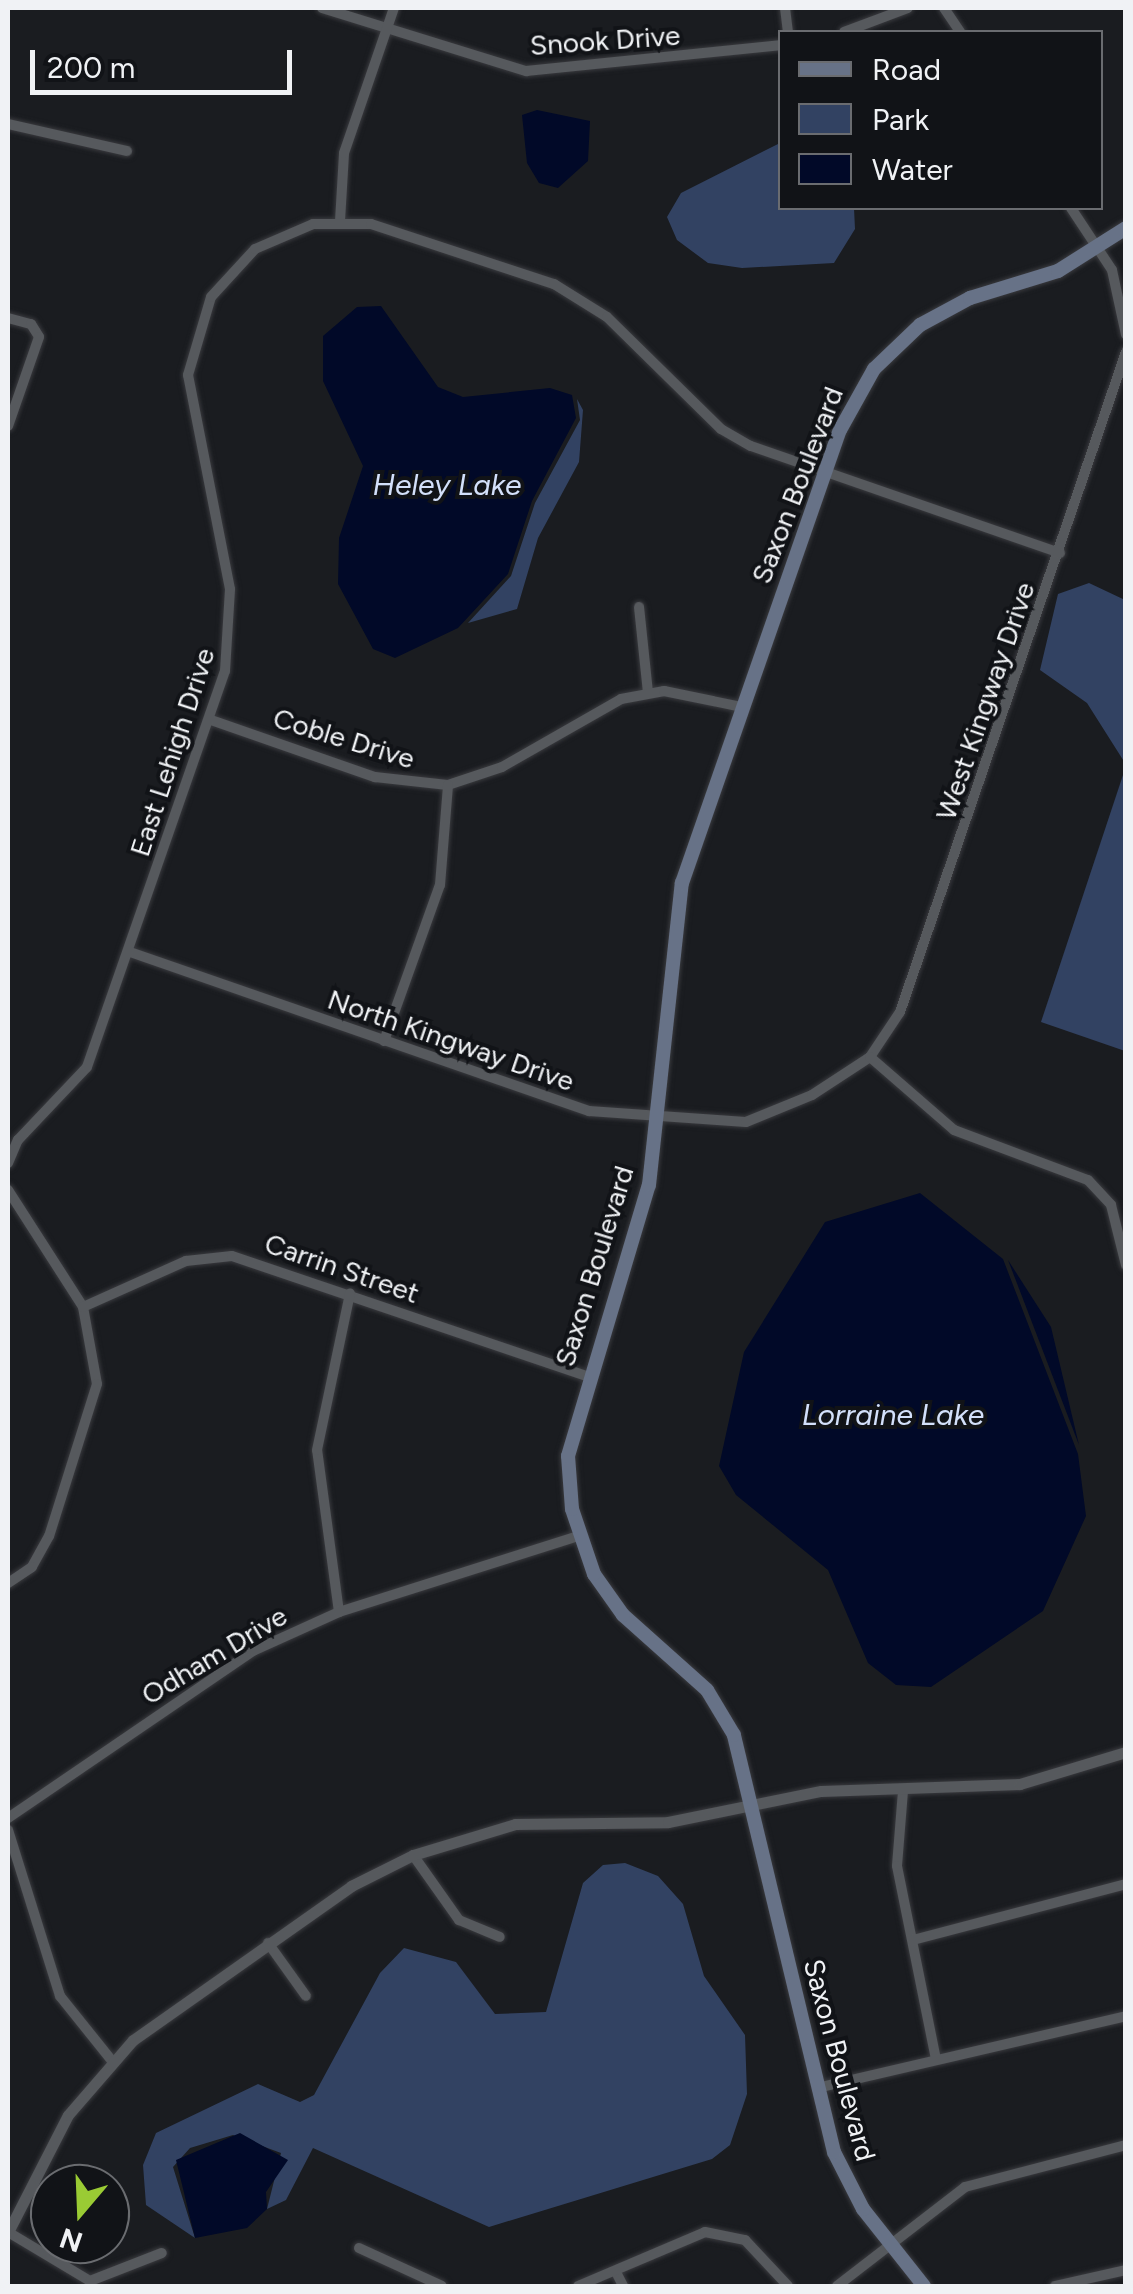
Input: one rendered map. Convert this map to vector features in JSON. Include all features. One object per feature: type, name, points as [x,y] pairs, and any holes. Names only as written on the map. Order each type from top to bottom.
[{"type":"main road","name":"Saxon Boulevard","points":[[924,2286],[844,2177],[817,2088],[753,1804],[723,1713],[624,1616],[578,1536],[568,1456],[587,1376],[646,1202],[673,924],[742,707],[824,472],[856,395],[920,325],[1098,249],[1126,228]]},
{"type":"street","name":"Snook Drive","points":[[322,8],[526,71],[778,45]]},
{"type":"street","points":[[394,8],[344,154],[340,221],[396,230],[582,298],[721,430],[824,472],[1060,554]]},
{"type":"street","points":[[849,30],[908,8]]},
{"type":"street","points":[[944,8],[959,30]]},
{"type":"street","points":[[8,124],[127,151]]},
{"type":"street","points":[[1072,210],[1098,249],[1126,335]]},
{"type":"street","name":"East Lehigh Drive","points":[[8,1163],[18,1140],[87,1067],[210,720],[232,629],[188,408],[194,330],[255,249],[340,221]]},
{"type":"street","points":[[8,318],[31,324],[40,337],[8,426]]},
{"type":"street","name":"West Kingway Drive","points":[[870,1057],[900,1012],[1126,352]]},
{"type":"street","points":[[638,607],[648,693]]},
{"type":"street","name":"Coble Drive","points":[[210,720],[374,776],[448,785],[502,767],[596,707],[648,693],[742,707]]},
{"type":"street","points":[[384,1041],[440,884],[448,785]]},
{"type":"street","name":"North Kingway Drive","points":[[130,952],[561,1104],[656,1116],[761,1119],[870,1057]]},
{"type":"street","points":[[870,1057],[933,1118],[1070,1170],[1111,1206],[1126,1265]]},
{"type":"street","points":[[8,1190],[83,1307],[96,1355],[90,1420],[41,1553],[8,1583]]},
{"type":"street","name":"Carrin Street","points":[[83,1307],[213,1256],[350,1294],[587,1376]]},
{"type":"street","points":[[339,1612],[317,1450],[350,1294]]},
{"type":"street","name":"Odham Drive","points":[[8,1818],[253,1651],[339,1612],[578,1536]]},
{"type":"street","points":[[162,2253],[90,2281],[8,2232],[61,2127],[112,2062],[268,1942],[413,1855],[515,1824],[668,1822],[753,1804],[1020,1784],[1126,1752]]},
{"type":"street","points":[[903,1791],[897,1866],[936,2059]]},
{"type":"street","points":[[8,1830],[60,1996],[112,2062]]},
{"type":"street","points":[[413,1855],[459,1920],[500,1937]]},
{"type":"street","points":[[913,1940],[1126,1884]]},
{"type":"street","points":[[268,1942],[306,1996]]},
{"type":"street","points":[[817,2088],[1126,2016]]},
{"type":"street","points":[[837,2286],[965,2186],[1126,2145]]},
{"type":"street","points":[[578,2286],[705,2232],[729,2234],[758,2250],[788,2286]]},
{"type":"street","points":[[359,2248],[442,2286]]},
{"type":"street","points":[[1062,2286],[1126,2270]]},
{"type":"street","points":[[616,2272],[623,2286]]},
{"type":"green space","points":[[778,144],[778,210],[854,210],[855,229],[834,263],[742,268],[708,263],[677,240],[667,217],[681,193]]},
{"type":"green space","points":[[577,399],[583,410],[579,462],[538,538],[517,609],[468,623],[511,576],[535,503],[580,420]]},
{"type":"green space","points":[[1089,583],[1125,600],[1125,763],[1087,703],[1040,670],[1058,594]]},
{"type":"green space","points":[[1125,769],[1125,1051],[1041,1022]]},
{"type":"green space","points":[[625,1863],[658,1876],[683,1904],[704,1976],[745,2035],[747,2094],[730,2145],[712,2159],[489,2227],[313,2148],[286,2200],[267,2209],[281,2153],[233,2135],[190,2148],[173,2167],[195,2238],[146,2205],[143,2165],[156,2133],[258,2084],[300,2102],[314,2095],[380,1973],[404,1948],[456,1962],[495,2014],[546,2012],[583,1883],[603,1865]]},
{"type":"water","points":[[537,110],[590,121],[588,161],[558,188],[539,183],[527,163],[522,115]]},
{"type":"water","name":"Heley Lake","points":[[381,306],[438,387],[463,397],[550,388],[572,395],[576,418],[532,501],[508,574],[458,628],[395,658],[373,649],[338,584],[339,538],[363,466],[323,381],[323,336],[357,307]]},
{"type":"water","name":"Lorraine Lake","points":[[920,1193],[1003,1259],[1078,1454],[1086,1516],[1043,1611],[931,1687],[896,1685],[868,1663],[828,1570],[736,1495],[719,1466],[744,1352],[825,1222]]},
{"type":"water","points":[[1008,1260],[1051,1327],[1079,1445]]},
{"type":"water","points":[[240,2133],[288,2160],[266,2192],[267,2209],[247,2228],[195,2238],[176,2160]]}]
